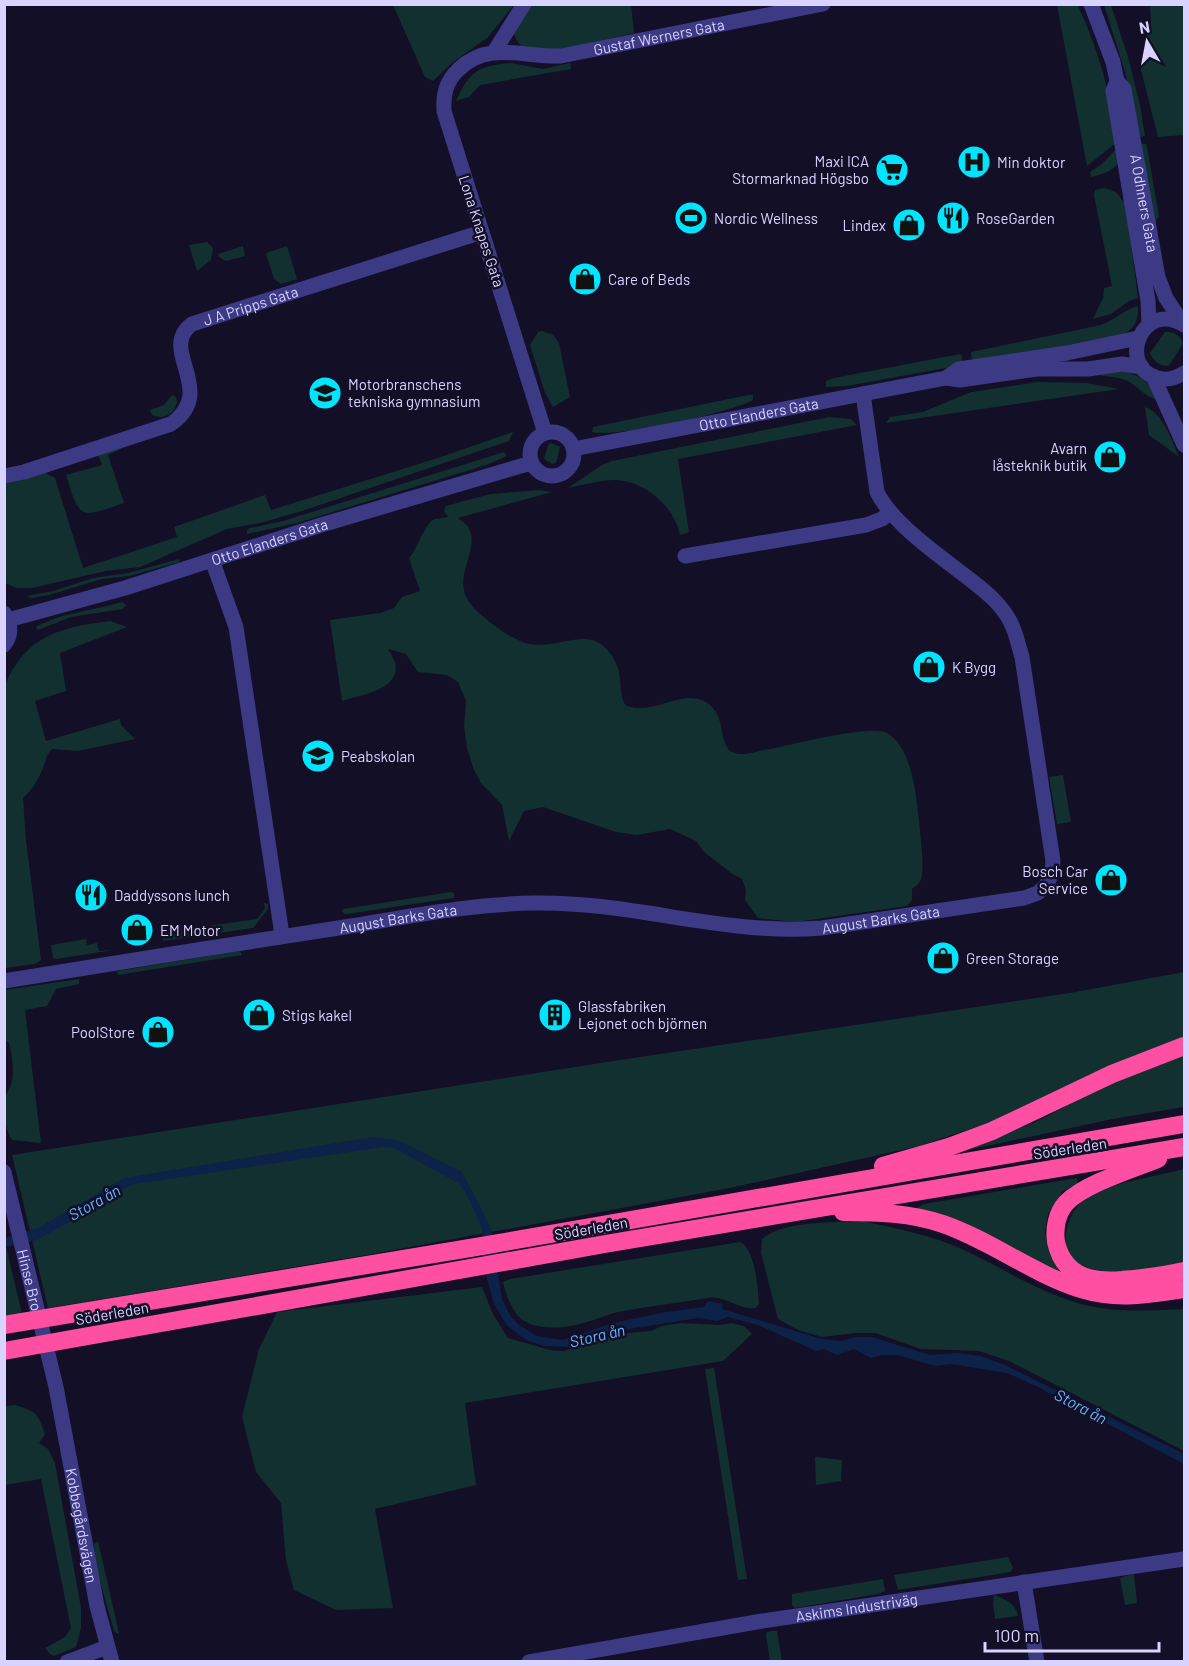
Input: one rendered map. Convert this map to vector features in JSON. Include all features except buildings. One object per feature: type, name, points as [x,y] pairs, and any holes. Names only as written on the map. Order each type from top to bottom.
[{"type":"highway","points":[[791,1191],[949,1147],[993,1131],[1098,1081],[1185,1046]]},
{"type":"highway","name":"Söderleden","points":[[4,1325],[470,1248],[1185,1124]]},
{"type":"highway","points":[[1185,1148],[1079,1192],[1066,1203],[1057,1217],[1055,1233],[1059,1250],[1068,1266],[1082,1277],[1091,1280],[1126,1280],[1185,1271]]},
{"type":"highway","name":"Söderleden","points":[[4,1351],[282,1300],[1185,1148]]},
{"type":"highway","points":[[790,1213],[859,1212],[918,1217],[968,1234],[1049,1277],[1085,1291],[1140,1295],[1185,1289]]},
{"type":"street","points":[[494,52],[524,4]]},
{"type":"street","name":"Gustaf Werners Gata","points":[[494,52],[547,57],[561,56],[823,4]]},
{"type":"street","name":"A Odhners Gata","points":[[1091,4],[1113,62],[1117,81],[1124,89],[1127,100],[1158,277],[1166,298],[1184,324]]},
{"type":"street","name":"Lona Knapes Gata","points":[[494,52],[471,60],[458,70],[447,84],[443,101],[444,111],[545,433]]},
{"type":"street","name":"A Odhners Gata","points":[[1117,81],[1113,91],[1148,301],[1149,324]]},
{"type":"street","name":"J A Pripps Gata","points":[[4,476],[24,472],[171,424],[182,416],[191,396],[180,342],[184,331],[192,324],[482,232]]},
{"type":"street","points":[[1184,324],[1166,319],[1149,324],[1138,338],[1136,351],[1185,445]]},
{"type":"street","name":"Otto Elanders Gata","points":[[946,378],[959,369],[1067,353],[1138,338]]},
{"type":"street","name":"Otto Elanders Gata","points":[[573,449],[946,378],[960,380],[1037,369],[1088,369],[1122,364],[1167,379],[1185,373]]},
{"type":"street","name":"August Barks Gata","points":[[4,981],[282,935],[479,907],[565,903],[610,907],[756,929],[793,930],[822,928],[1005,902],[1038,893],[1052,874],[1053,861],[1022,657],[1016,634],[998,603],[890,512],[878,492],[862,394]]},
{"type":"street","points":[[545,433],[563,435],[573,449],[571,465],[558,476],[550,477],[542,474],[531,463],[530,456],[534,442],[545,433]]},
{"type":"street","name":"Otto Elanders Gata","points":[[6,616],[125,588],[321,525],[531,463]]},
{"type":"street","points":[[686,556],[866,525],[882,519],[890,512]]},
{"type":"street","points":[[212,560],[236,627],[282,935]]},
{"type":"street","points":[[4,645],[10,633],[6,616]]},
{"type":"street","name":"Hinse Bro","points":[[4,1172],[56,1387]]},
{"type":"street","name":"Kobbegårdsvägen","points":[[56,1387],[94,1590],[112,1662]]},
{"type":"street","name":"Askims Industriväg","points":[[529,1662],[549,1656],[762,1621],[1185,1559]]},
{"type":"street","points":[[1024,1582],[1037,1662]]},
{"type":"street","points":[[68,1662],[107,1647]]},
{"type":"green space","points":[[631,4],[634,33],[566,48],[539,50],[528,49],[520,45],[513,32],[531,5]]},
{"type":"green space","points":[[393,5],[514,5],[487,38],[452,63],[433,81],[425,77]]},
{"type":"green space","points":[[1057,5],[1077,5],[1079,8],[1098,57],[1111,107],[1117,142],[1087,166]]},
{"type":"green space","points":[[1104,5],[1111,5],[1128,57],[1145,136],[1140,137],[1125,72]]},
{"type":"green space","points":[[1150,5],[1184,5],[1184,135],[1158,137],[1140,66],[1151,21]]},
{"type":"green space","points":[[511,63],[543,69],[570,63],[571,69],[480,85],[469,97],[456,101],[466,83],[476,72],[483,68]]},
{"type":"green space","points":[[1146,144],[1147,147],[1159,216],[1155,223],[1141,145]]},
{"type":"green space","points":[[1117,148],[1120,161],[1117,165],[1107,172],[1091,177],[1090,172],[1102,164]]},
{"type":"green space","points":[[1105,188],[1116,192],[1126,205],[1138,298],[1129,301],[1111,314],[1093,319],[1103,298],[1104,288],[1112,286],[1094,195],[1095,190]]},
{"type":"green space","points":[[207,242],[213,248],[211,260],[197,271],[189,245]]},
{"type":"green space","points":[[243,246],[245,256],[226,261],[219,257],[218,254]]},
{"type":"green space","points":[[287,246],[297,279],[281,284],[274,279],[266,253]]},
{"type":"green space","points":[[1138,306],[1135,323],[1125,334],[1114,339],[972,361],[971,352],[1101,325]]},
{"type":"green space","points":[[538,332],[553,335],[559,343],[570,397],[553,407],[545,393],[530,345]]},
{"type":"green space","points":[[1165,332],[1176,334],[1183,343],[1169,366],[1158,363],[1150,353]]},
{"type":"green space","points":[[960,354],[962,365],[847,386],[826,387],[826,381],[834,378]]},
{"type":"green space","points":[[1116,371],[1130,373],[1141,378],[1150,387],[1156,399],[1128,381],[1098,374]]},
{"type":"green space","points":[[1038,382],[1087,383],[1119,389],[886,423],[890,417],[923,412],[971,392]]},
{"type":"green space","points":[[172,395],[176,397],[177,402],[171,413],[163,417],[151,414],[150,410],[164,405]]},
{"type":"green space","points":[[753,395],[753,400],[698,417],[648,428],[605,433],[592,432],[593,427]]},
{"type":"green space","points":[[1145,407],[1152,410],[1162,421],[1179,457],[1149,435]]},
{"type":"green space","points":[[829,417],[851,419],[857,425],[678,459],[689,532],[680,535],[672,514],[665,505],[637,485],[626,481],[609,480],[568,488],[602,465],[612,461]]},
{"type":"green space","points":[[513,432],[509,441],[302,511],[260,523],[227,529],[140,567],[106,571],[32,588],[16,588],[5,583],[4,483],[44,472],[55,478],[83,568],[177,537],[174,527],[265,495],[271,510]]},
{"type":"green space","points":[[551,443],[560,447],[556,463],[552,464],[544,459],[548,445]]},
{"type":"green space","points":[[125,447],[108,455],[124,503],[90,513],[84,512],[75,501],[66,475],[102,465],[98,455]]},
{"type":"green space","points":[[504,452],[507,456],[486,465],[297,523],[247,534],[250,528],[283,521]]},
{"type":"green space","points":[[540,490],[552,492],[458,518],[468,527],[472,541],[463,580],[464,590],[478,612],[509,635],[529,644],[542,645],[576,639],[597,642],[615,661],[625,705],[645,708],[685,698],[704,701],[717,715],[727,746],[731,751],[739,754],[848,733],[878,731],[887,733],[902,749],[907,760],[914,785],[919,820],[922,874],[920,882],[912,889],[912,900],[907,906],[796,922],[758,918],[745,900],[746,890],[742,879],[704,852],[696,841],[670,829],[637,835],[616,832],[543,807],[524,811],[509,841],[502,805],[481,783],[474,770],[467,748],[464,726],[466,701],[458,682],[447,675],[418,672],[406,654],[388,649],[395,662],[396,671],[392,679],[378,690],[342,701],[330,620],[380,613],[394,608],[402,597],[420,591],[409,558],[430,522],[448,517],[444,511],[446,506],[490,494]]},
{"type":"green space","points":[[179,559],[179,562],[129,576],[102,579],[49,595],[32,598],[26,596],[53,591],[93,578],[128,573]]},
{"type":"green space","points":[[122,602],[126,605],[123,609],[71,617],[38,630],[36,627],[67,615]]},
{"type":"green space","points":[[110,621],[127,627],[60,653],[66,691],[35,701],[46,741],[120,719],[121,725],[135,739],[78,751],[52,749],[37,780],[23,798],[41,960],[35,964],[5,968],[5,685],[24,655],[47,636],[76,626]]},
{"type":"green space","points":[[1063,775],[1071,822],[1057,824],[1049,777]]},
{"type":"green space","points":[[454,893],[454,898],[347,914],[342,911],[343,909]]},
{"type":"green space","points":[[264,903],[268,904],[268,909],[253,928],[163,941],[163,932],[257,919],[265,909]]},
{"type":"green space","points":[[86,939],[87,945],[97,943],[99,951],[114,950],[53,958],[51,945]]},
{"type":"green space","points":[[240,951],[242,955],[118,975],[117,971]]},
{"type":"green space","points":[[1184,972],[1184,1040],[1024,1111],[919,1146],[735,1187],[367,1255],[48,1308],[12,1155],[607,1062],[1070,993]]},
{"type":"green space","points":[[79,979],[79,984],[56,989],[47,1006],[25,1010],[41,1143],[12,1140],[4,1114],[5,1098],[13,1071],[9,1043],[5,1040],[5,990]]},
{"type":"green space","points":[[1184,1053],[1184,1107],[1113,1119],[944,1155],[944,1152],[1034,1123],[1101,1088]]},
{"type":"green space","points":[[1184,1169],[1184,1264],[1108,1272],[1089,1268],[1075,1261],[1067,1248],[1067,1228],[1072,1214],[1082,1201],[1113,1186]]},
{"type":"green space","points":[[1077,1178],[1078,1183],[1062,1192],[1048,1214],[1045,1231],[1047,1245],[1060,1273],[915,1209],[924,1204]]},
{"type":"green space","points":[[863,1221],[939,1240],[964,1250],[1033,1286],[1088,1306],[1126,1310],[1184,1309],[1184,1451],[1009,1361],[979,1351],[921,1349],[875,1333],[822,1337],[798,1330],[778,1319],[761,1253],[762,1239],[783,1228],[796,1225]]},
{"type":"green space","points":[[4,1238],[22,1314],[4,1317]]},
{"type":"green space","points":[[740,1242],[749,1252],[755,1269],[759,1304],[756,1308],[708,1298],[614,1313],[576,1325],[549,1327],[531,1324],[518,1316],[503,1282],[510,1279]]},
{"type":"green space","points":[[482,1287],[493,1314],[508,1338],[550,1350],[564,1351],[617,1334],[651,1331],[662,1326],[681,1323],[719,1325],[732,1323],[744,1326],[752,1334],[723,1361],[465,1403],[476,1485],[375,1509],[393,1608],[336,1610],[294,1590],[286,1560],[281,1503],[256,1472],[242,1417],[259,1349],[277,1312]]},
{"type":"green space","points":[[714,1368],[747,1579],[738,1580],[705,1369]]},
{"type":"green space","points":[[15,1405],[32,1411],[38,1417],[45,1434],[39,1443],[48,1449],[55,1463],[81,1608],[81,1628],[76,1647],[54,1656],[45,1648],[65,1637],[71,1628],[41,1479],[5,1485],[5,1406]]},
{"type":"green space","points":[[815,1457],[842,1460],[841,1481],[816,1485]]},
{"type":"green space","points":[[98,1541],[118,1634],[114,1631],[95,1563],[94,1544]]},
{"type":"green space","points":[[1008,1557],[1013,1568],[1011,1572],[898,1590],[894,1575]]},
{"type":"green space","points":[[1134,1574],[1137,1603],[1125,1605],[1120,1579]]},
{"type":"green space","points":[[883,1579],[885,1591],[878,1594],[795,1608],[792,1605],[792,1594]]},
{"type":"green space","points":[[994,1595],[1012,1605],[1018,1616],[995,1619]]},
{"type":"green space","points":[[777,1631],[782,1661],[770,1661],[766,1635],[767,1632]]},
{"type":"water","name":"Stora ån","points":[[373,1137],[397,1140],[462,1172],[491,1228],[502,1299],[510,1315],[519,1325],[537,1336],[563,1340],[613,1323],[704,1307],[708,1301],[723,1304],[722,1309],[822,1339],[842,1341],[854,1337],[872,1337],[930,1355],[958,1353],[981,1356],[1005,1365],[1184,1454],[1184,1464],[1007,1373],[951,1364],[935,1366],[897,1355],[871,1358],[854,1349],[837,1355],[824,1349],[816,1351],[758,1325],[728,1317],[717,1321],[698,1318],[635,1328],[567,1347],[544,1346],[528,1341],[507,1326],[494,1304],[487,1279],[482,1228],[465,1191],[458,1183],[394,1148],[383,1147],[135,1184],[106,1196],[84,1214],[37,1240],[5,1247],[5,1238],[38,1228],[124,1178]]},
{"type":"place","name":"Min doktor","points":[[974,162]]},
{"type":"place","name":"Maxi ICA Stormarknad Högsbo","points":[[892,170]]},
{"type":"place","name":"Nordic Wellness","points":[[691,218]]},
{"type":"place","name":"RoseGarden","points":[[953,218]]},
{"type":"place","name":"Lindex","points":[[909,225]]},
{"type":"place","name":"Care of Beds","points":[[585,279]]},
{"type":"place","name":"Motorbranschens tekniska gymnasium","points":[[325,393]]},
{"type":"place","name":"Avarn låsteknik butik","points":[[1110,457]]},
{"type":"place","name":"K Bygg","points":[[929,667]]},
{"type":"place","name":"Peabskolan","points":[[318,756]]},
{"type":"place","name":"Bosch Car Service","points":[[1111,880]]},
{"type":"place","name":"Daddyssons lunch","points":[[91,895]]},
{"type":"place","name":"EM Motor","points":[[137,930]]},
{"type":"place","name":"Green Storage","points":[[943,958]]},
{"type":"place","name":"Stigs kakel","points":[[259,1015]]},
{"type":"place","name":"Glassfabriken Lejonet och björnen","points":[[555,1015]]},
{"type":"place","name":"PoolStore","points":[[158,1032]]}]
